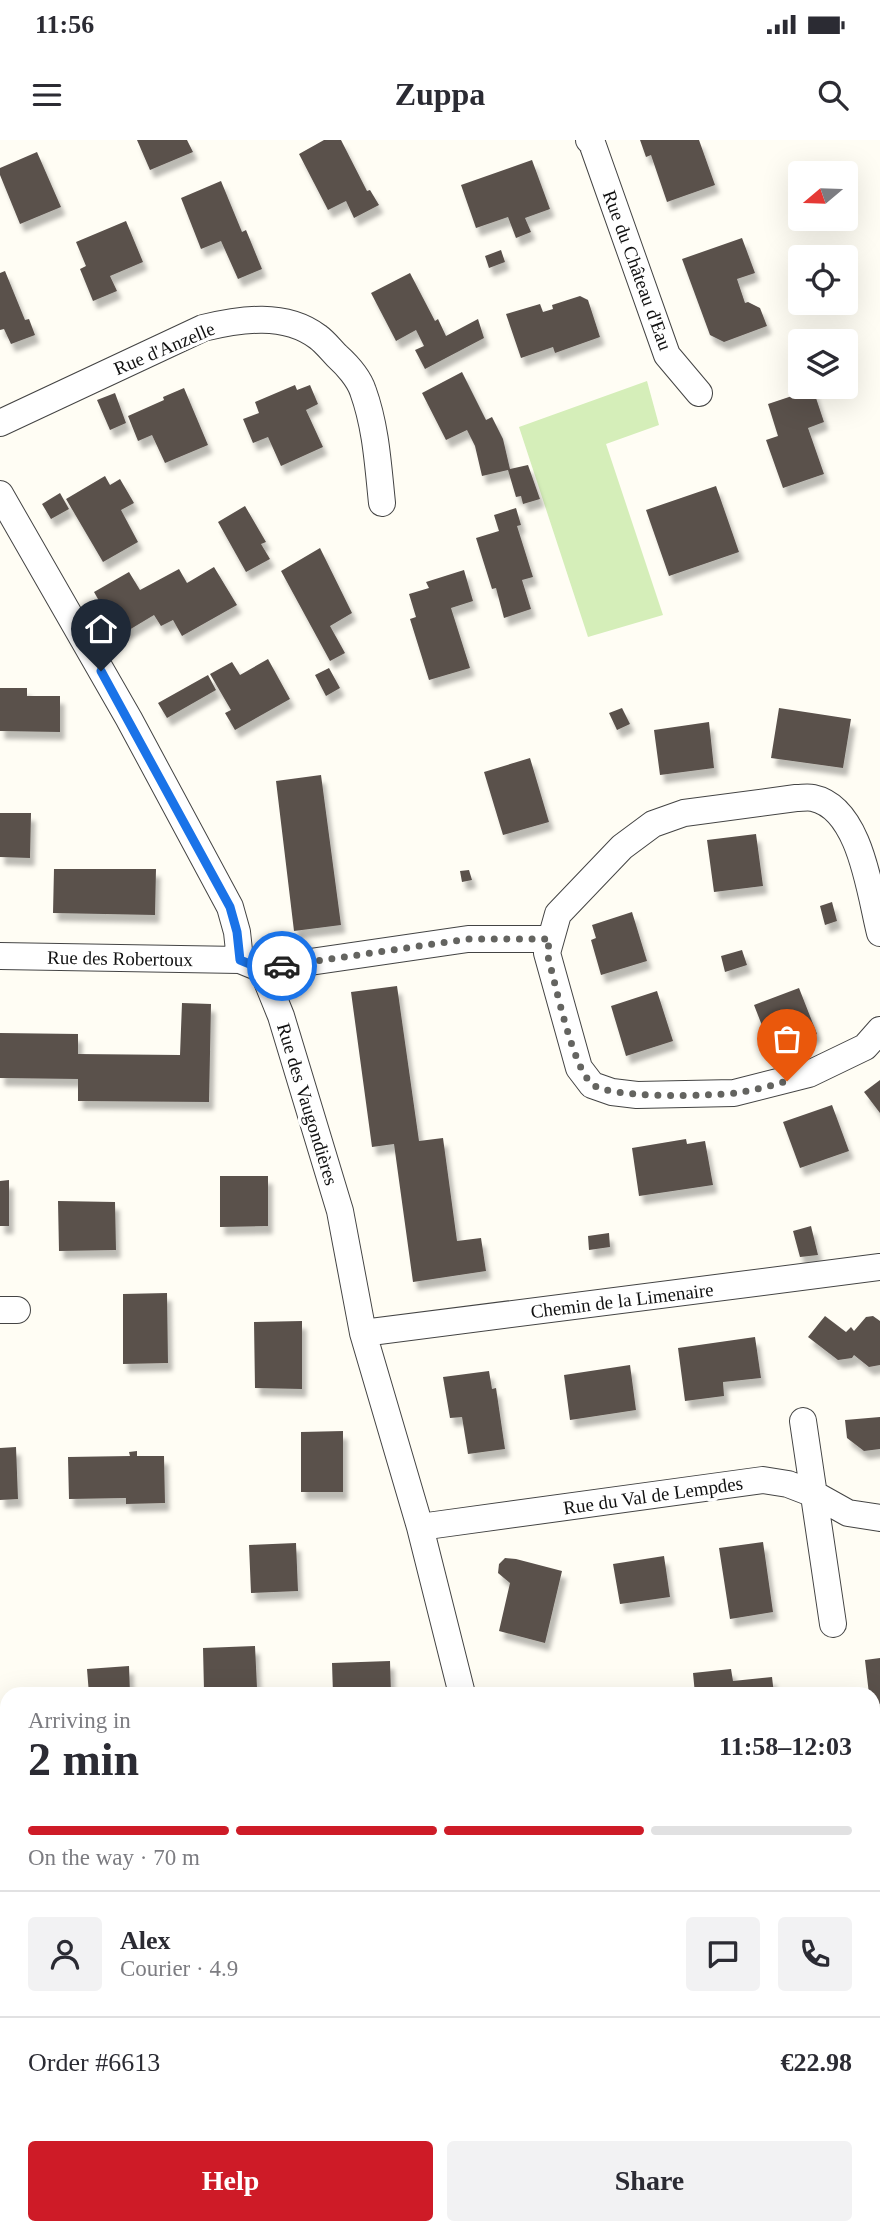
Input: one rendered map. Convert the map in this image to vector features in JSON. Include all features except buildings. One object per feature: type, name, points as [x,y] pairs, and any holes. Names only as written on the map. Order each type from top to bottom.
[{"type":"street","name":"Rue du Château d'Eau","points":[[589,140],[667,355],[699,393]]},
{"type":"street","name":"Rue d'Anzelle","points":[[0,424],[203,328],[232,321],[263,319],[292,324],[318,336],[362,387],[374,426],[382,503]]},
{"type":"street","name":"Rue des Vaugondières","points":[[0,494],[129,719],[230,907],[251,964],[281,1016],[340,1211],[363,1334],[421,1527],[459,1687]]},
{"type":"street","points":[[880,933],[855,838],[844,820],[828,805],[813,798],[796,798],[684,813],[653,824],[622,847],[558,914],[547,953],[579,1068],[592,1085],[612,1092],[637,1095],[734,1093],[764,1087],[809,1074],[849,1056],[865,1047],[880,1030]]},
{"type":"street","name":"Rue des Robertoux","points":[[0,956],[251,964],[468,939],[550,939]]},
{"type":"street","name":"Chemin de la Limenaire","points":[[363,1334],[880,1267]]},
{"type":"street","points":[[803,1421],[833,1624]]},
{"type":"street","name":"Rue du Val de Lempdes","points":[[421,1527],[764,1479],[788,1484],[814,1494],[848,1513],[880,1518]]},
{"type":"green space","points":[[647,381],[659,425],[606,444],[663,615],[588,637],[519,427]]},
{"type":"way so far","points":[[282,966],[468,939],[550,939],[547,953],[579,1068],[592,1085],[612,1092],[637,1095],[734,1093],[787,1081]]},
{"type":"route","points":[[101,671],[230,907],[237,932],[240,960],[262,969],[282,966]]}]
